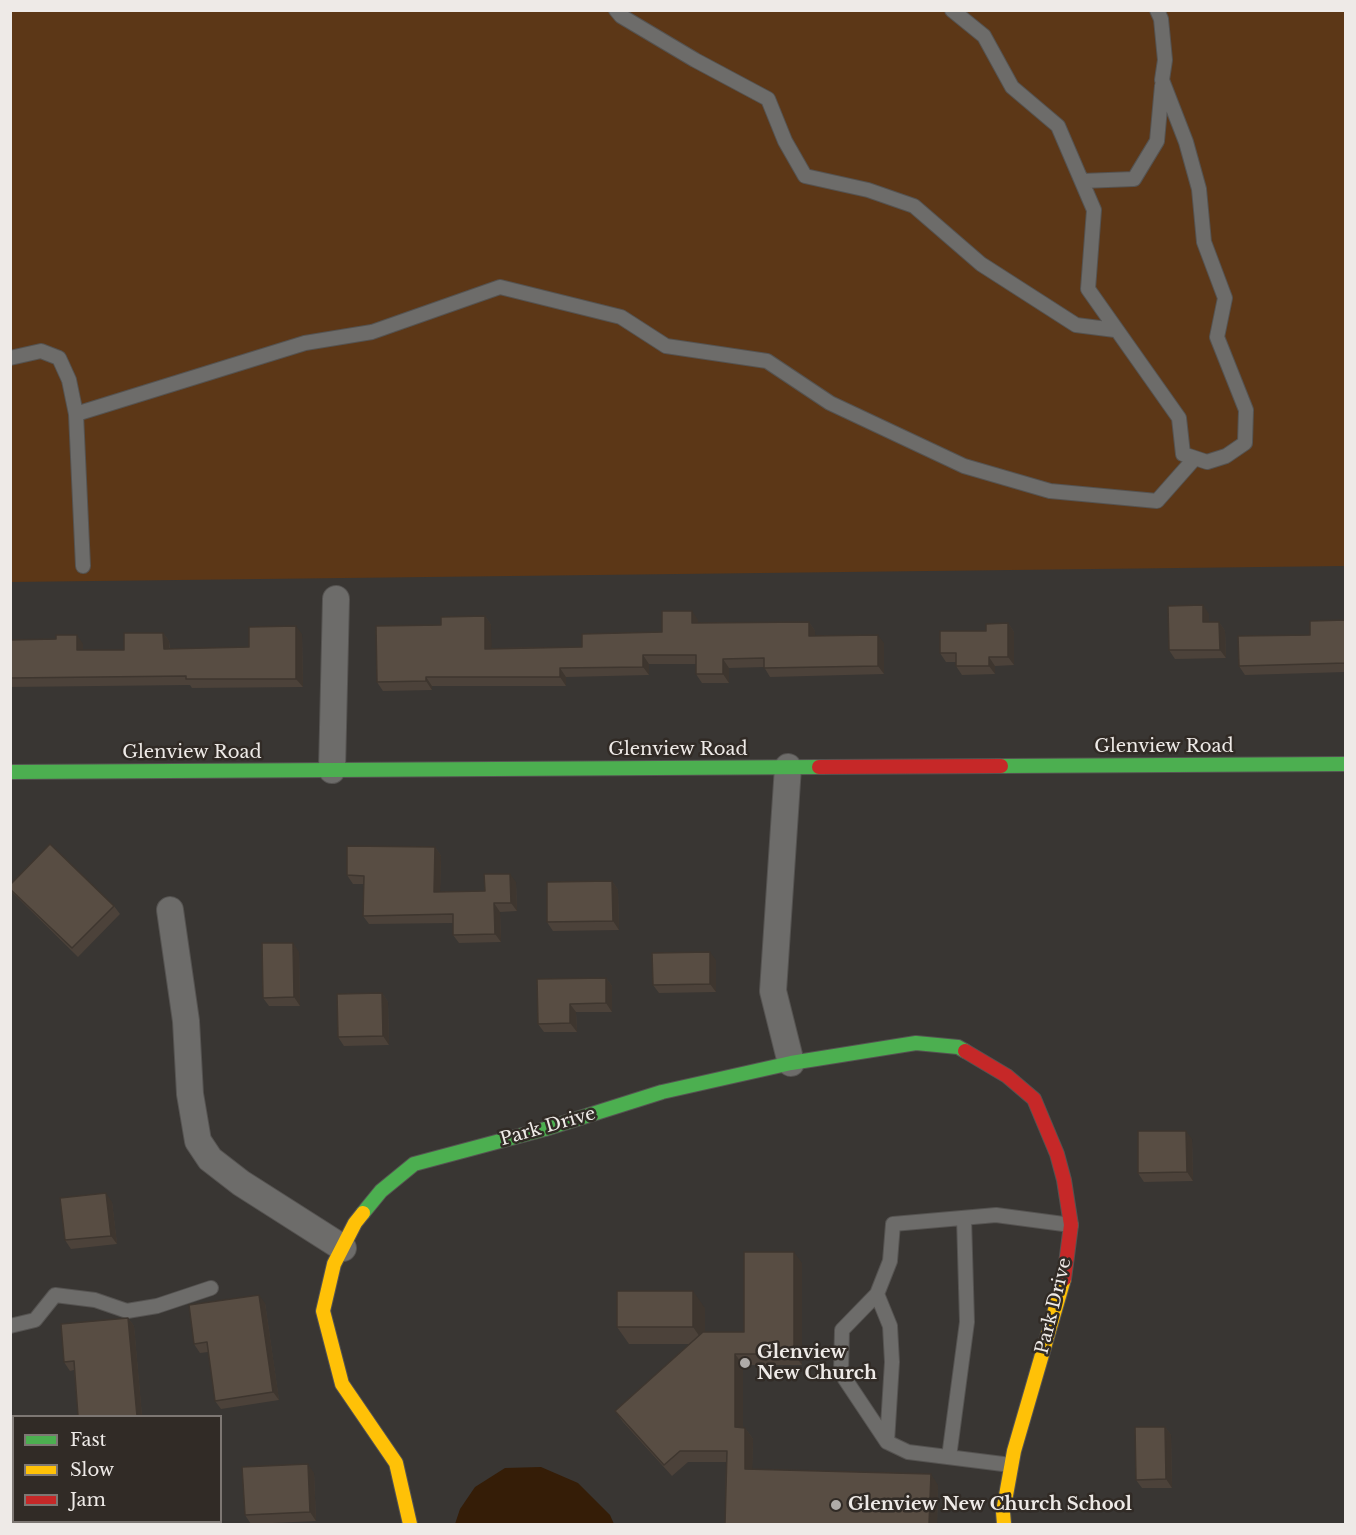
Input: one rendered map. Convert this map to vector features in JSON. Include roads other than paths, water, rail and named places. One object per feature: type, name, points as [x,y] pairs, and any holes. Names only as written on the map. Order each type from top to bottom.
[{"type":"street","points":[[332,770],[336,599]]},
{"type":"street","name":"Glenview Road","points":[[10,772],[1346,764]]},
{"type":"street","points":[[788,767],[773,991],[791,1062]]},
{"type":"street","points":[[170,910],[186,1021],[190,1094],[198,1141],[210,1159],[241,1183],[343,1248]]},
{"type":"street","name":"Park Drive","points":[[410,1524],[396,1463],[342,1384],[322,1311],[334,1264],[355,1223],[381,1191],[414,1164],[545,1130],[725,1076],[791,1062],[916,1043],[958,1047],[1007,1076],[1034,1099],[1057,1154],[1071,1225],[1062,1290],[1011,1465],[1003,1512],[1004,1524]]},
{"type":"lane","points":[[616,10],[621,16],[695,60],[768,99],[785,141],[805,176],[868,190],[914,206],[981,264],[1076,325],[1115,330]]},
{"type":"lane","points":[[952,10],[984,36],[1012,87],[1058,126],[1094,210],[1088,289],[1179,418],[1183,454],[1207,462],[1226,456],[1245,443],[1246,410],[1217,337],[1225,298],[1204,242],[1199,189],[1186,142],[1162,81]]},
{"type":"lane","points":[[1082,182],[1134,179],[1157,141],[1165,60],[1161,19],[1157,10]]},
{"type":"lane","points":[[76,414],[305,343],[372,332],[500,287],[621,318],[666,346],[767,361],[830,403],[964,466],[1050,491],[1157,501],[1195,458]]},
{"type":"lane","points":[[10,358],[41,351],[59,358],[69,380],[76,414],[83,566]]},
{"type":"lane","points":[[1011,1465],[908,1452],[887,1442],[841,1373],[842,1330],[877,1294],[890,1261],[893,1224],[996,1215],[1071,1225]]},
{"type":"lane","points":[[949,1457],[967,1322],[964,1218]]},
{"type":"lane","points":[[10,1326],[35,1320],[55,1295],[95,1299],[127,1311],[157,1306],[211,1288]]},
{"type":"lane","points":[[877,1294],[890,1326],[892,1362],[887,1442]]},
{"type":"place","name":"Glenview New Church","points":[[745,1363]]},
{"type":"place","name":"Glenview New Church School","points":[[836,1505]]}]
